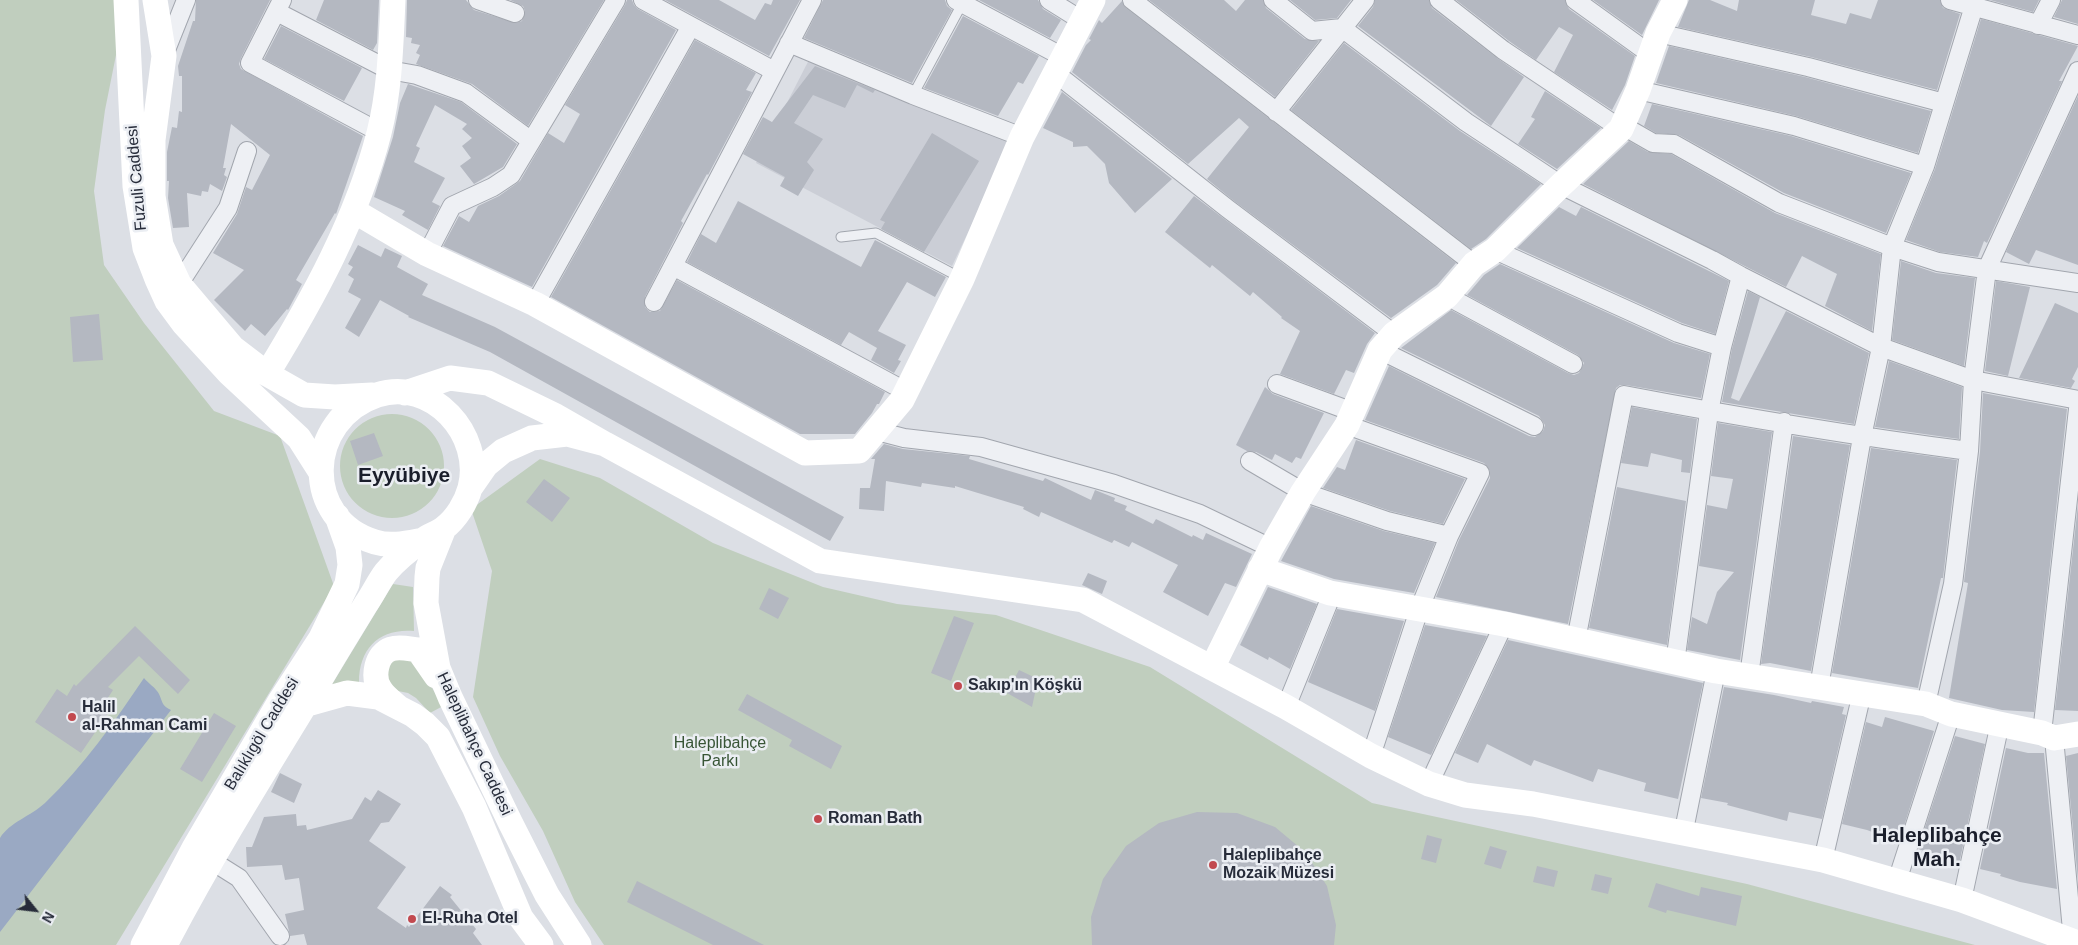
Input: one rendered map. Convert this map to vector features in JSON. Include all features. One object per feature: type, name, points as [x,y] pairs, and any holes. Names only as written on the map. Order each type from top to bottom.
[{"type":"street","name":"Fuzuli Caddesi","points":[[126,0],[135,186],[145,248],[157,279],[167,301],[184,324],[228,373],[299,438],[320,471]]},
{"type":"street","name":"Fuzuli Caddesi","points":[[155,0],[164,56],[153,140],[153,196],[161,245],[179,284],[233,348],[267,374],[304,395],[335,397],[379,394]]},
{"type":"street","points":[[164,56],[186,0]]},
{"type":"street","points":[[267,374],[300,320],[354,211],[379,132],[389,70],[393,0]]},
{"type":"street","points":[[478,0],[515,13]]},
{"type":"street","points":[[427,254],[452,206],[493,187],[511,174],[616,0]]},
{"type":"street","points":[[643,0],[774,70]]},
{"type":"street","points":[[654,302],[812,0]]},
{"type":"street","points":[[354,211],[427,254],[535,304],[805,452],[859,451],[902,400],[962,278],[1022,137],[1087,10],[1049,0]]},
{"type":"street","points":[[1132,0],[1474,264]]},
{"type":"street","points":[[1273,0],[1312,31],[1342,28],[1466,122],[1560,185],[1712,260],[1881,347],[1973,380],[2078,400]]},
{"type":"street","points":[[1276,112],[1365,0]]},
{"type":"street","points":[[1439,0],[1503,50],[1621,129],[1632,131],[1653,143],[1674,144],[1779,203],[1892,247],[1938,262],[2078,282]]},
{"type":"street","points":[[1575,0],[1654,44],[1808,67],[1944,103]]},
{"type":"street","points":[[1212,668],[1266,559],[1303,492],[1350,419],[1387,342],[1447,296],[1474,264],[1495,250],[1560,185],[1621,129],[1638,90],[1654,44],[1675,0]]},
{"type":"street","points":[[1950,0],[2078,35]]},
{"type":"street","points":[[2038,25],[2051,0]]},
{"type":"street","points":[[960,1],[1059,64],[1220,203],[1387,342],[1534,426]]},
{"type":"street","points":[[379,132],[250,64],[280,6],[389,70],[417,75],[466,93],[530,140]]},
{"type":"street","points":[[1820,687],[1862,437],[1881,347],[1892,247],[1925,166],[1974,6]]},
{"type":"street","points":[[535,304],[691,26]]},
{"type":"street","points":[[789,43],[913,95],[1022,137]]},
{"type":"street","points":[[1926,704],[1953,584],[1969,451],[1973,380],[1987,269],[2078,71]]},
{"type":"street","points":[[1638,90],[1794,126],[1925,166]]},
{"type":"street","points":[[179,284],[228,208],[247,151]]},
{"type":"street","points":[[1495,250],[1678,333],[1722,347]]},
{"type":"street","points":[[673,266],[905,392]]},
{"type":"street","points":[[1675,663],[1709,412],[1722,347],[1741,276]]},
{"type":"street","points":[[1447,296],[1573,364]]},
{"type":"street","points":[[605,444],[567,434],[532,438],[503,451],[486,465],[470,488],[460,510],[433,534],[400,545],[376,542],[354,532],[337,516],[325,495],[320,471],[324,446],[336,422],[355,405],[379,394],[405,392],[450,378],[488,383],[556,416],[820,561],[1083,600],[1286,707],[1371,756],[1429,784],[1465,795],[1533,804],[1823,860],[1962,900],[2076,942],[2048,736],[2078,410]]},
{"type":"street","points":[[1277,384],[1350,419],[1480,473],[1450,536],[1419,610],[1371,756]]},
{"type":"street","points":[[405,392],[430,400],[451,415],[466,437],[472,462],[470,488]]},
{"type":"street","points":[[1576,640],[1624,396],[1709,412],[1784,422],[1862,437],[1969,451]]},
{"type":"street","points":[[1749,676],[1784,422]]},
{"type":"street","points":[[877,431],[904,438],[981,447],[1114,484],[1200,514],[1266,559],[1332,594],[1504,624],[1716,671],[1926,704],[1952,714],[2000,723],[2048,736],[2078,734]]},
{"type":"street","points":[[1250,461],[1303,492],[1386,521],[1450,536]]},
{"type":"street","name":"Balıklıgöl Caddesi","points":[[143,945],[194,848],[280,701],[321,638],[346,584],[350,565],[348,548],[337,516]]},
{"type":"street","name":"Balıklıgöl Caddesi","points":[[165,945],[304,705],[387,571],[433,534]]},
{"type":"street","name":"Haleplibahçe Caddesi","points":[[433,534],[428,568],[426,603],[438,668],[450,697],[547,895],[579,945]]},
{"type":"street","points":[[1286,707],[1332,594]]},
{"type":"street","points":[[1429,784],[1504,624]]},
{"type":"street","points":[[398,707],[380,689],[376,679],[376,668],[382,655],[395,648],[418,650],[450,697]]},
{"type":"street","points":[[1683,834],[1716,671]]},
{"type":"street","name":"Haleplibahçe Caddesi","points":[[304,705],[347,693],[378,697],[426,724],[438,737],[474,807],[521,918],[541,945]]},
{"type":"street","points":[[1823,860],[1862,693]]},
{"type":"street","points":[[1897,881],[1952,714]]},
{"type":"street","points":[[1962,900],[2000,723]]},
{"type":"street","points":[[212,861],[239,878],[280,936]]},
{"type":"lane","points":[[913,95],[960,1]]},
{"type":"lane","points":[[841,237],[876,232],[962,278]]},
{"type":"shaded area","points":[[812,54],[1014,136],[952,266],[756,163]]},
{"type":"green space","points":[[0,0],[117,0],[118,45],[105,110],[94,191],[104,265],[144,323],[214,411],[280,436],[334,586],[116,945],[0,945]]},
{"type":"green space","points":[[392,414],[412,418],[429,429],[440,446],[444,466],[440,486],[429,503],[412,514],[392,518],[372,514],[355,503],[344,486],[340,466],[344,446],[355,429],[372,418]]},
{"type":"green space","name":"Haleplibahçe Parkı","points":[[540,459],[600,478],[713,543],[823,587],[897,604],[996,615],[1150,667],[1372,803],[1747,884],[1975,945],[604,945],[575,902],[543,831],[500,756],[473,697],[492,571],[471,509]]},
{"type":"green space","points":[[393,584],[413,587],[414,631],[391,633],[382,637],[367,650],[360,670],[359,682],[331,686]]},
{"type":"green space","points":[[398,657],[417,663],[443,706],[430,713],[416,698],[408,693],[398,691],[390,684],[385,675],[387,665]]},
{"type":"water","points":[[144,678],[158,692],[164,706],[171,710],[0,932],[0,838],[15,823],[45,803],[73,774],[110,727]]},
{"type":"building","points":[[196,0],[270,0],[241,58],[239,64],[241,69],[363,136],[336,214],[296,280],[302,284],[288,310],[265,336],[251,324],[245,331],[214,300],[244,270],[213,253],[237,214],[246,187],[252,190],[270,155],[231,124],[223,168],[226,168],[224,175],[227,177],[222,191],[210,184],[208,192],[202,191],[201,196],[187,193],[189,227],[173,228],[168,198],[167,152],[172,127],[177,128],[179,111],[182,112],[182,76],[179,76],[178,66],[193,21],[195,21]]},
{"type":"building","points":[[324,0],[379,0],[377,43],[373,50],[316,20]]},
{"type":"building","points":[[407,0],[466,0],[474,10],[516,23],[522,21],[525,11],[523,6],[510,0],[604,0],[528,126],[472,84],[416,64],[420,55],[416,53],[420,45],[411,43],[412,38],[406,37]]},
{"type":"building","points":[[627,0],[632,0],[638,9],[676,30],[532,287],[443,246],[459,216],[469,222],[478,206],[499,196],[520,181],[548,133],[564,143],[580,114],[565,105]]},
{"type":"building","points":[[665,0],[719,0],[755,20],[765,3],[771,5],[773,0],[800,0],[769,56]]},
{"type":"building","points":[[823,0],[945,0],[947,6],[952,10],[912,83],[804,38]]},
{"type":"building","points":[[979,0],[1038,0],[1043,9],[1061,20],[1050,38]]},
{"type":"building","points":[[1149,0],[1224,0],[1236,11],[1245,0],[1263,0],[1266,8],[1305,39],[1319,41],[1275,97]]},
{"type":"building","points":[[1290,0],[1351,0],[1337,18],[1315,20]]},
{"type":"building","points":[[1375,0],[1429,0],[1432,8],[1524,77],[1491,126],[1358,26],[1373,7]]},
{"type":"building","points":[[1456,0],[1565,0],[1569,9],[1635,56],[1625,85],[1612,110],[1554,72],[1573,35],[1559,27],[1536,60]]},
{"type":"building","points":[[1593,0],[1659,0],[1642,35]]},
{"type":"building","points":[[1689,0],[1710,0],[1737,11],[1739,0],[1815,0],[1811,15],[1846,24],[1850,13],[1871,19],[1878,0],[1940,0],[1943,8],[1960,14],[1937,90],[1811,57],[1678,27]]},
{"type":"building","points":[[1990,0],[2039,0],[2033,12]]},
{"type":"building","points":[[2062,0],[2078,0],[2078,24],[2054,17]]},
{"type":"building","points":[[1122,1],[1126,8],[1456,263],[1437,285],[1391,318],[1234,201],[1207,179],[1249,127],[1239,118],[1188,164],[1072,72],[1086,45],[1091,40],[1089,39],[1099,20],[1102,23]]},
{"type":"building","points":[[963,16],[1039,56],[1023,84],[1018,82],[998,116],[924,88]]},
{"type":"building","points":[[1981,19],[2078,46],[2059,81],[2062,81],[1987,243],[1984,241],[1978,257],[1940,252],[1906,240],[1935,169]]},
{"type":"building","points":[[281,26],[362,68],[344,101],[264,59]]},
{"type":"building","points":[[695,40],[756,73],[746,90],[752,92],[681,221],[683,223],[645,297],[645,307],[650,312],[660,311],[677,280],[885,392],[879,404],[877,404],[855,434],[800,434],[551,297]]},
{"type":"building","points":[[1344,43],[1460,131],[1541,184],[1486,239],[1471,249],[1291,110]]},
{"type":"building","points":[[1669,46],[1805,77],[1931,111],[1918,153],[1796,116],[1656,83]]},
{"type":"building","points":[[815,66],[875,90],[873,93],[857,85],[845,108],[813,95],[794,123],[823,139],[807,162],[814,170],[798,196],[780,186],[785,177],[743,154],[763,117],[772,122]]},
{"type":"building","points":[[408,84],[461,102],[517,144],[503,167],[474,184],[460,166],[471,158],[462,146],[472,138],[462,129],[467,124],[435,105],[416,146],[420,148],[414,162],[445,178],[432,202],[440,206],[428,230],[402,215],[405,211],[374,197],[393,137],[400,103]]},
{"type":"building","points":[[1545,91],[1601,128],[1557,169],[1518,144],[1535,119],[1531,117]]},
{"type":"building","points":[[1062,92],[1172,179],[1135,213],[1109,183],[1105,164],[1087,146],[1073,147],[1073,142],[1043,128]]},
{"type":"building","points":[[2078,96],[2078,265],[2036,250],[2029,264],[2006,252]]},
{"type":"building","points":[[1652,104],[1791,136],[1911,173],[1886,233],[1784,193],[1679,135],[1656,133],[1644,126]]},
{"type":"building","points":[[932,133],[979,161],[924,252],[881,229],[885,222],[880,220]]},
{"type":"building","points":[[1629,141],[1648,152],[1671,154],[1775,213],[1881,254],[1872,331],[1825,306],[1837,274],[1802,256],[1786,287],[1583,184]]},
{"type":"building","points":[[1194,196],[1375,333],[1367,344],[1354,373],[1346,370],[1334,394],[1280,374],[1300,331],[1281,318],[1253,292],[1250,296],[1212,265],[1210,268],[1165,232]]},
{"type":"building","points":[[738,201],[861,267],[875,240],[946,277],[935,297],[907,282],[878,331],[906,345],[898,360],[901,361],[894,373],[871,360],[877,348],[849,332],[841,345],[687,262],[701,234],[716,243]]},
{"type":"building","points":[[1559,207],[1576,216],[1581,207],[1729,281],[1715,334],[1682,323],[1517,248]]},
{"type":"building","points":[[358,245],[381,257],[385,248],[402,256],[397,267],[428,284],[422,295],[495,327],[844,517],[830,541],[490,352],[408,317],[380,300],[359,337],[345,328],[361,299],[348,292],[354,279],[348,275],[353,267],[348,264]]},
{"type":"building","points":[[1901,261],[1936,273],[1975,278],[1964,366],[1892,340]]},
{"type":"building","points":[[1500,264],[1674,343],[1710,354],[1701,398],[1626,385],[1620,385],[1616,388],[1568,624],[1436,597],[1459,540],[1490,478],[1490,471],[1484,463],[1365,420],[1389,366],[1529,436],[1535,437],[1543,431],[1545,425],[1539,416],[1401,348],[1451,310],[1568,373],[1574,375],[1579,373],[1584,363],[1578,355],[1467,295],[1484,275]]},
{"type":"building","points":[[1996,281],[2030,287],[2008,376],[1985,371]]},
{"type":"building","points":[[1748,291],[1760,297],[1731,398],[1739,401],[1786,311],[1869,353],[1854,424],[1722,402],[1732,349]]},
{"type":"building","points":[[2055,303],[2078,313],[2078,367],[2072,379],[2075,381],[2071,388],[2019,378]]},
{"type":"building","points":[[99,314],[103,360],[73,362],[70,317]]},
{"type":"building","points":[[1889,361],[1962,387],[1959,439],[1875,427]]},
{"type":"building","points":[[1265,387],[1273,394],[1324,413],[1301,459],[1296,457],[1292,463],[1275,454],[1272,460],[1236,445]]},
{"type":"building","points":[[1983,393],[2067,409],[2034,712],[2002,710],[1949,698],[1968,583],[1964,582],[1980,452]]},
{"type":"building","points":[[1632,407],[1697,419],[1690,473],[1681,472],[1682,460],[1651,453],[1648,467],[1621,463]]},
{"type":"building","points":[[1718,423],[1772,432],[1740,660],[1687,650],[1692,617],[1707,624],[1717,592],[1734,572],[1699,566],[1707,505],[1727,509],[1733,479],[1711,476]]},
{"type":"building","points":[[374,433],[383,456],[358,465],[350,441]]},
{"type":"building","points":[[1793,436],[1850,445],[1811,671],[1770,663],[1761,664]]},
{"type":"building","points":[[1356,440],[1465,479],[1443,524],[1390,511],[1323,488],[1337,467],[1345,470]]},
{"type":"building","points":[[884,444],[903,449],[970,456],[969,459],[1043,481],[1045,478],[1091,500],[1095,490],[1115,498],[1114,501],[1127,506],[1125,510],[1153,524],[1156,519],[1192,537],[1193,535],[1203,540],[1206,533],[1252,554],[1236,587],[1225,583],[1208,616],[1163,592],[1178,565],[1132,542],[1129,547],[1114,540],[1112,543],[1041,512],[1039,517],[1023,509],[1024,507],[955,486],[955,488],[922,483],[921,487],[886,481],[884,511],[859,509],[860,488],[870,488],[875,459],[871,459]]},
{"type":"building","points":[[1871,448],[1957,460],[1943,578],[1941,578],[1918,688],[1832,673]]},
{"type":"building","points":[[544,479],[570,498],[552,522],[526,502]]},
{"type":"building","points":[[1617,487],[1686,501],[1667,645],[1589,628]]},
{"type":"building","points":[[2078,505],[2078,711],[2055,710]]},
{"type":"building","points":[[1311,506],[1384,531],[1435,543],[1414,593],[1334,579],[1281,561]]},
{"type":"building","points":[[1088,573],[1107,581],[1102,594],[1082,585]]},
{"type":"building","points":[[1268,587],[1317,604],[1290,669],[1269,657],[1268,660],[1240,645]]},
{"type":"building","points":[[769,588],[789,598],[778,619],[759,609]]},
{"type":"building","points":[[1337,609],[1404,621],[1375,711],[1308,682]]},
{"type":"building","points":[[954,616],[974,623],[951,681],[931,673]]},
{"type":"building","points":[[1425,625],[1487,636],[1431,755],[1388,737]]},
{"type":"building","points":[[135,626],[190,680],[178,694],[139,656],[108,687],[113,690],[102,707],[109,712],[81,753],[35,722],[57,689],[67,696],[74,684],[76,686]]},
{"type":"building","points":[[1508,640],[1703,683],[1678,799],[1644,791],[1646,783],[1598,769],[1593,782],[1534,760],[1531,766],[1487,744],[1478,763],[1455,753]]},
{"type":"building","points":[[1019,670],[1038,679],[1032,707],[1007,693]]},
{"type":"building","points":[[1724,687],[1844,707],[1842,714],[1846,715],[1822,819],[1789,812],[1787,821],[1727,805],[1728,803],[1701,798]]},
{"type":"building","points":[[747,694],[842,746],[831,769],[789,746],[792,740],[738,710]]},
{"type":"building","points":[[214,713],[236,726],[202,782],[180,769]]},
{"type":"building","points":[[1885,717],[1934,731],[1899,842],[1867,830],[1842,824],[1866,722],[1882,727]]},
{"type":"building","points":[[1955,736],[1985,744],[1959,864],[1941,859],[1942,856],[1918,849]]},
{"type":"building","points":[[2006,748],[2028,753],[2044,753],[2057,889],[2020,882],[2000,876],[2001,874],[1980,869]]},
{"type":"building","points":[[2078,753],[2078,880],[2066,756]]},
{"type":"building","points":[[280,773],[302,784],[294,803],[271,792]]},
{"type":"building","points":[[378,790],[401,804],[389,822],[381,823],[369,841],[406,867],[377,908],[406,928],[407,925],[409,927],[440,886],[452,895],[450,897],[476,929],[473,933],[482,945],[307,945],[304,934],[290,936],[285,914],[304,910],[299,878],[285,880],[282,865],[247,867],[246,847],[252,847],[264,817],[296,814],[297,826],[306,825],[307,830],[352,819],[365,797],[371,801]]},
{"type":"building","name":"Haleplibahçe Mozaik Müzesi","points":[[1197,812],[1237,813],[1275,827],[1305,852],[1327,886],[1336,925],[1334,945],[1092,945],[1091,917],[1103,879],[1126,846],[1159,823]]},
{"type":"building","points":[[1427,835],[1442,839],[1436,863],[1421,859]]},
{"type":"building","points":[[1490,846],[1507,851],[1501,869],[1484,864]]},
{"type":"building","points":[[1537,866],[1558,871],[1554,887],[1533,882]]},
{"type":"building","points":[[1595,874],[1612,878],[1608,894],[1591,890]]},
{"type":"building","points":[[637,881],[764,945],[713,945],[627,902]]},
{"type":"building","points":[[1656,883],[1699,896],[1701,887],[1742,896],[1736,926],[1667,910],[1666,913],[1648,907]]},
{"type":"place","name":"Sakıp'ın Köşkü","points":[[958,686]]},
{"type":"place","name":"Halil al-Rahman Cami","points":[[72,717]]},
{"type":"place","name":"Roman Bath","points":[[818,819]]},
{"type":"place","name":"Haleplibahçe Mozaik Müzesi","points":[[1213,865]]},
{"type":"place","name":"El-Ruha Otel","points":[[412,919]]},
{"type":"district","name":"Eyyübiye","points":[[404,476]]},
{"type":"district","name":"Haleplibahçe Mah.","points":[[1937,848]]}]
